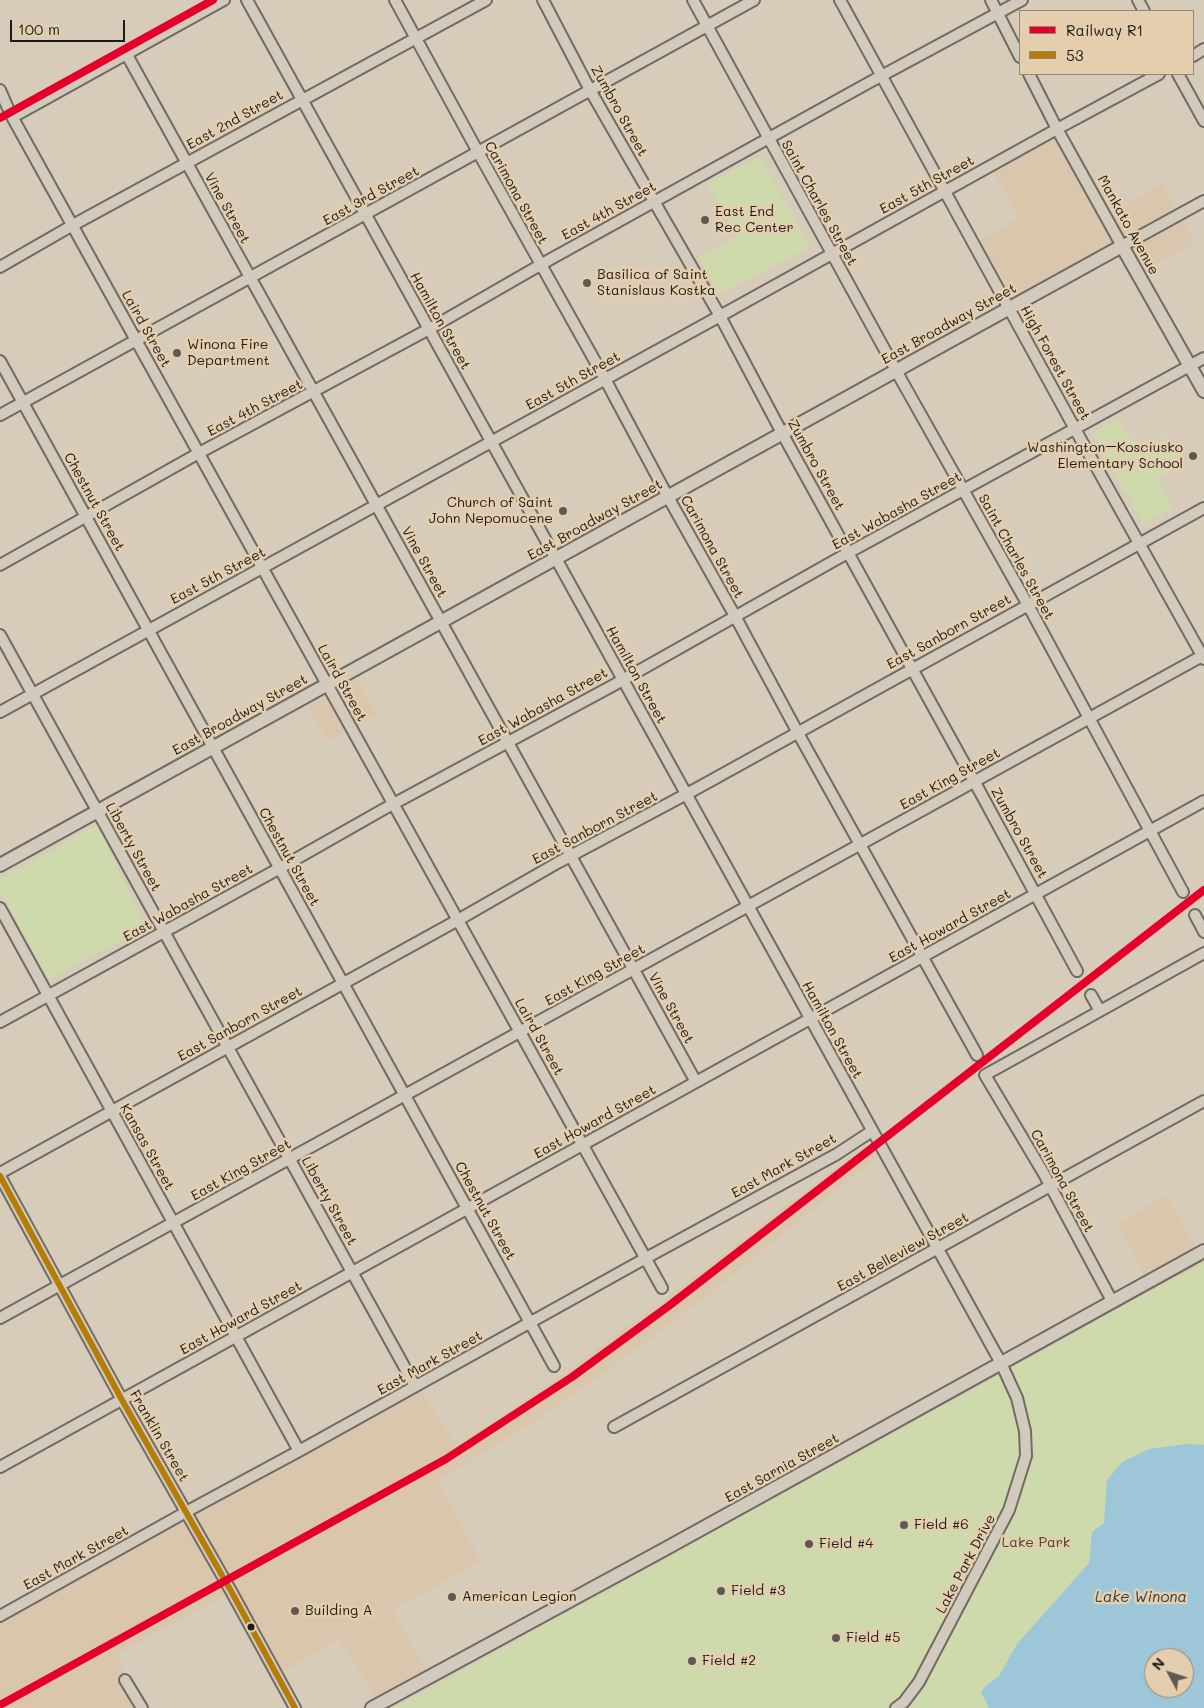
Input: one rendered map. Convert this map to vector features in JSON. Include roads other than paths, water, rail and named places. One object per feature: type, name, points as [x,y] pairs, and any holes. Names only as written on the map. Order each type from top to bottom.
[{"type":"main road","name":"East Broadway Street","points":[[0,865],[1122,246]]},
{"type":"main road","name":"Mankato Avenue","points":[[1122,246],[1204,391]]},
{"type":"main road","name":"East Sarnia Street","points":[[372,1708],[649,1558],[1204,1251]]},
{"type":"street","points":[[13,117],[224,0]]},
{"type":"street","name":"Hamilton Street","points":[[247,0],[1001,1364]]},
{"type":"street","name":"Carimona Street","points":[[395,0],[798,733],[978,1054]]},
{"type":"street","name":"East 2nd Street","points":[[0,267],[302,99],[486,0]]},
{"type":"street","name":"Zumbro Street","points":[[543,0],[590,90],[720,316],[782,433],[1077,971]]},
{"type":"street","name":"Saint Charles Street","points":[[693,0],[896,371],[1028,604],[1183,892]]},
{"type":"street","name":"East 3rd Street","points":[[0,415],[754,0]]},
{"type":"street","name":"High Forest Street","points":[[840,0],[1075,428],[1204,657]]},
{"type":"street","points":[[991,0],[1019,55]]},
{"type":"street","name":"East 4th Street","points":[[0,565],[199,453],[429,329],[654,202],[1022,0]]},
{"type":"street","name":"Vine Street","points":[[127,55],[696,1082]]},
{"type":"street","name":"Mankato Avenue","points":[[1030,75],[1057,129],[1122,246]]},
{"type":"street","name":"East 5th Street","points":[[0,712],[720,316],[945,190],[1157,75]]},
{"type":"street","points":[[1179,75],[1204,121]]},
{"type":"street","name":"Laird Street","points":[[0,90],[136,340],[662,1288]]},
{"type":"street","name":"East Broadway Street","points":[[1122,246],[1204,201]]},
{"type":"street","name":"East Wabasha Street","points":[[0,1022],[1204,358]]},
{"type":"street","name":"Chestnut Street","points":[[0,361],[554,1366]]},
{"type":"street","name":"East Sanborn Street","points":[[0,1175],[111,1110],[1204,508]]},
{"type":"street","name":"Liberty Street","points":[[0,635],[415,1386]]},
{"type":"street","name":"East King Street","points":[[0,1318],[1089,718],[1204,657]]},
{"type":"street","name":"East Howard Street","points":[[0,1467],[1204,801]]},
{"type":"street","name":"Kansas Street","points":[[0,908],[299,1451]]},
{"type":"street","points":[[1195,915],[1204,932]]},
{"type":"street","points":[[1091,994],[1100,1011],[1204,953]]},
{"type":"street","name":"Carimona Street","points":[[1100,1011],[985,1075],[1051,1186],[1112,1301]]},
{"type":"street","name":"East Belleview Street","points":[[614,1426],[938,1249],[1204,1100]]},
{"type":"street","name":"East Mark Street","points":[[0,1616],[837,1154],[872,1130]]},
{"type":"street","name":"Franklin Street","points":[[0,1175],[122,1400],[295,1708]]},
{"type":"street","name":"Lake Park Drive","points":[[896,1708],[904,1702],[920,1682],[1009,1510],[1022,1470],[1026,1456],[1024,1431],[1017,1398],[1001,1364]]},
{"type":"street","points":[[125,1680],[142,1708]]},
{"type":"water","name":"Lake Winona","points":[[1186,1444],[1204,1445],[1204,1708],[989,1708],[981,1692],[999,1676],[1017,1644],[1089,1563],[1092,1532],[1104,1523],[1107,1480],[1122,1462],[1149,1449]]},
{"type":"railway","points":[[0,118],[213,0]]},
{"type":"rail line","name":"R1","points":[[0,118],[213,0]]},
{"type":"rail line","name":"R1","points":[[0,1705],[446,1459],[572,1377],[670,1305],[1204,890]]},
{"type":"place","name":"East End Rec Center","points":[[705,220]]},
{"type":"place","name":"Basilica of Saint Stanislaus Kostka","points":[[587,283]]},
{"type":"place","name":"Winona Fire Department","points":[[177,353]]},
{"type":"place","name":"Washington–Kosciusko Elementary School","points":[[1193,456]]},
{"type":"place","name":"Church of Saint John Nepomucene","points":[[563,511]]},
{"type":"place","name":"Field #6","points":[[904,1525]]},
{"type":"place","name":"Field #4","points":[[809,1544]]},
{"type":"place","name":"Field #3","points":[[721,1591]]},
{"type":"place","name":"American Legion","points":[[452,1597]]},
{"type":"place","name":"Building A","points":[[295,1611]]},
{"type":"place","name":"Field #5","points":[[836,1638]]},
{"type":"place","name":"Field #2","points":[[692,1661]]},
{"type":"park label","name":"Lake Park","points":[[1036,1543]]}]
